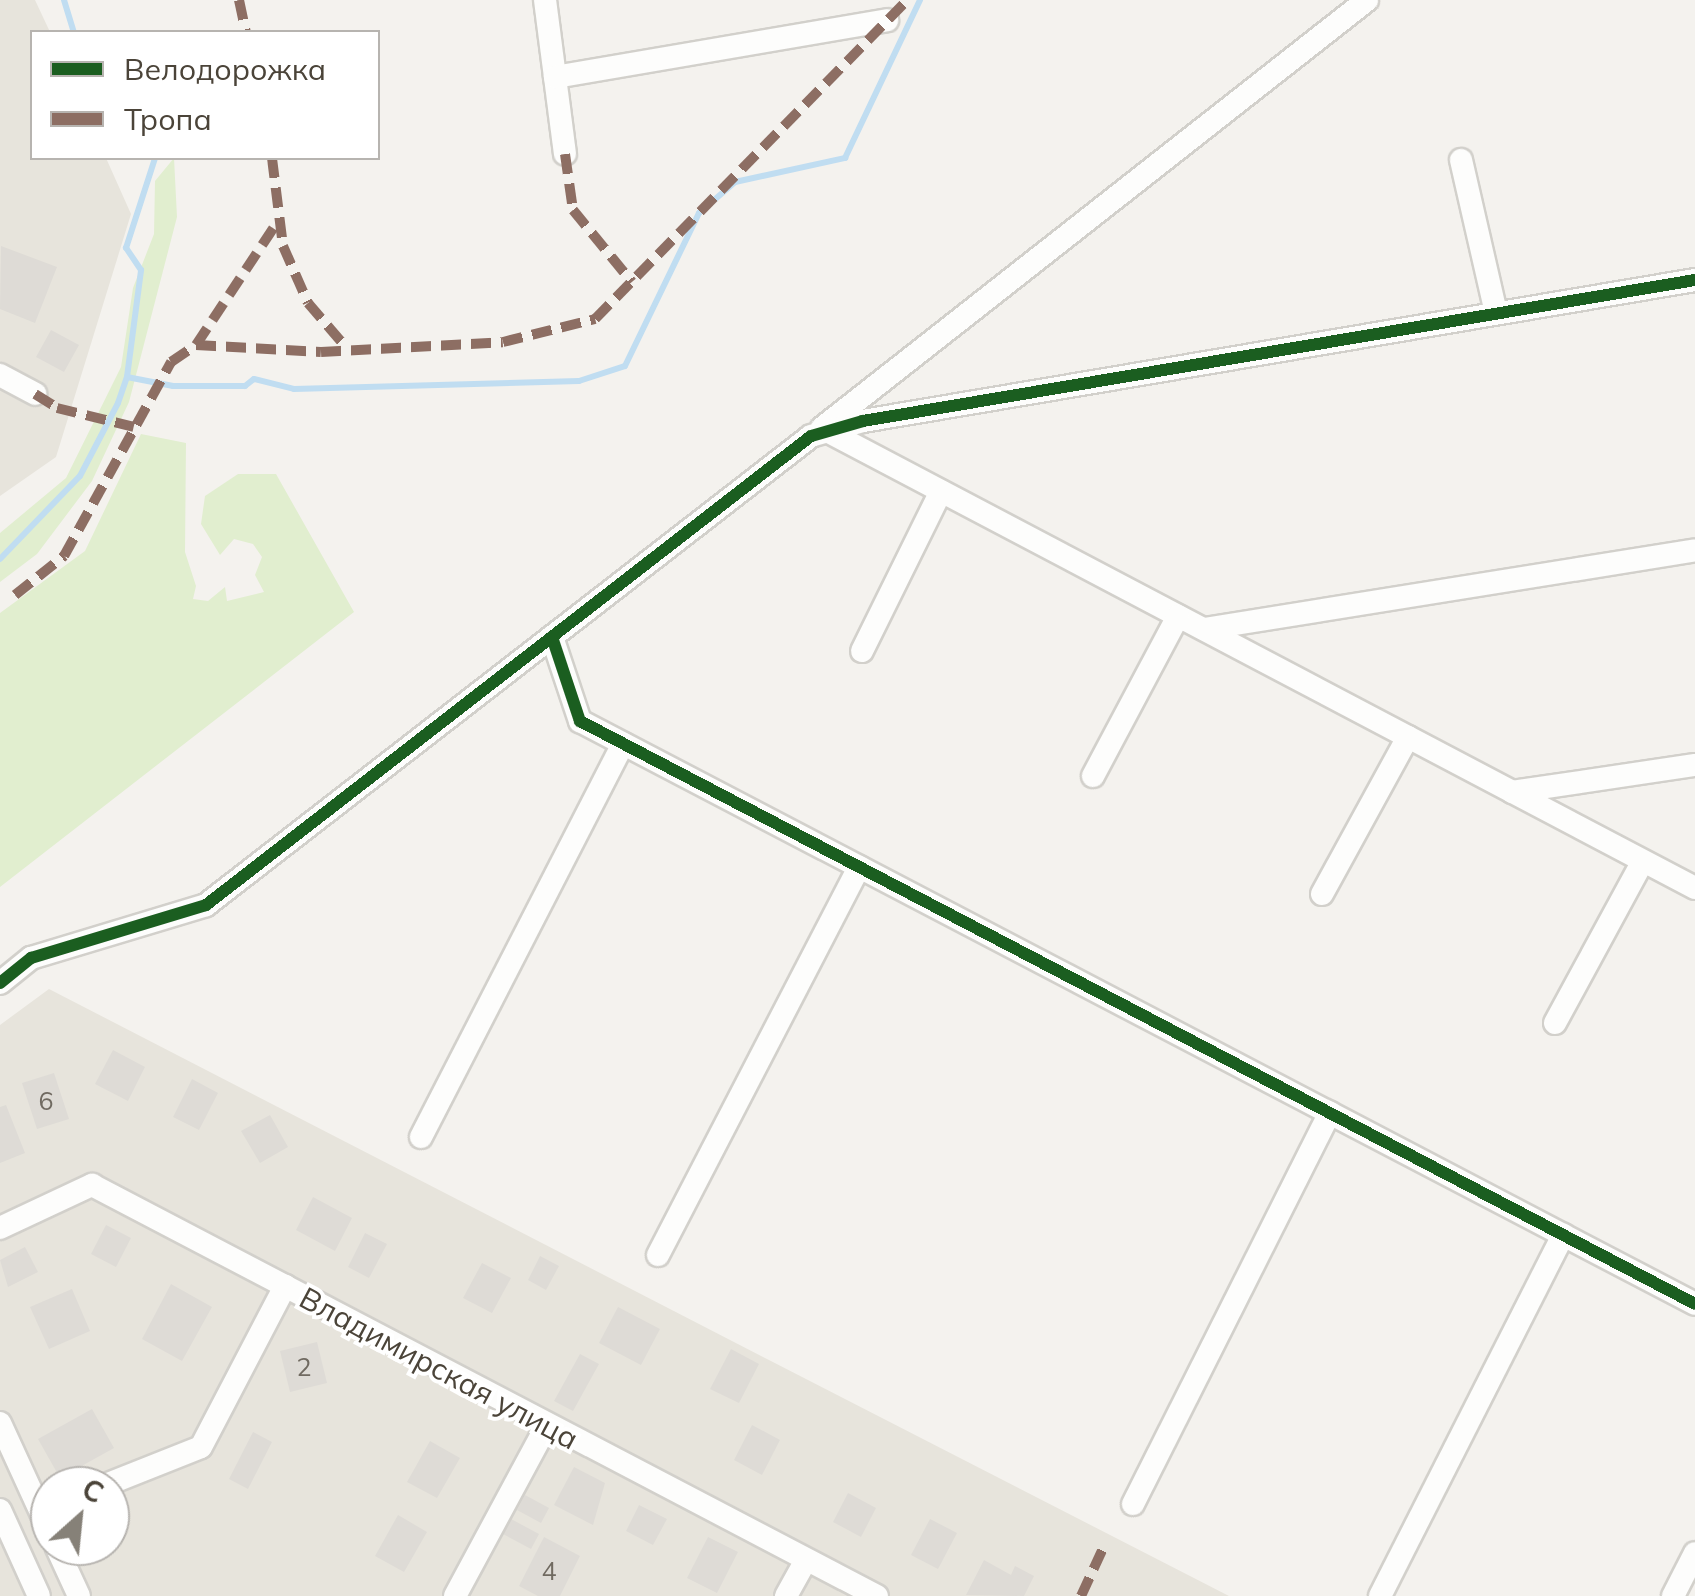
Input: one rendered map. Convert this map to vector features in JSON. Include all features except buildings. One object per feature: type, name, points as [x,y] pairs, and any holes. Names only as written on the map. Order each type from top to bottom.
[{"type":"street","points":[[544,0],[566,154]]},
{"type":"street","points":[[0,983],[31,958],[206,906],[819,434],[1366,0]]},
{"type":"street","points":[[555,77],[887,20]]},
{"type":"street","points":[[1461,160],[1496,314]]},
{"type":"street","points":[[819,434],[1695,280]]},
{"type":"street","points":[[0,376],[35,394]]},
{"type":"street","points":[[819,434],[941,491],[1695,888]]},
{"type":"street","points":[[862,651],[941,491]]},
{"type":"street","points":[[1204,630],[1695,550]]},
{"type":"street","points":[[1093,776],[1178,616]]},
{"type":"street","points":[[552,638],[580,721],[1695,1304]]},
{"type":"street","points":[[1322,894],[1408,737]]},
{"type":"street","points":[[421,1137],[623,744]]},
{"type":"street","points":[[1512,792],[1695,765]]},
{"type":"street","points":[[1555,1023],[1644,861]]},
{"type":"street","points":[[658,1256],[859,867]]},
{"type":"street","points":[[1133,1504],[1330,1113]]},
{"type":"street","name":"Владимирская улица","points":[[0,1228],[92,1185],[546,1427],[878,1596]]},
{"type":"street","points":[[1380,1596],[1563,1235]]},
{"type":"street","points":[[130,1475],[201,1447],[284,1286]]},
{"type":"street","points":[[0,1423],[30,1483]]},
{"type":"street","points":[[455,1596],[546,1427]]},
{"type":"street","points":[[30,1518],[2,1520],[39,1596]]},
{"type":"street","points":[[1673,1596],[1695,1552]]},
{"type":"street","points":[[786,1596],[806,1560]]},
{"type":"street","points":[[65,1566],[79,1596]]},
{"type":"shaded area","points":[[0,0],[35,0],[49,30],[30,30],[30,160],[107,160],[131,214],[56,457],[0,496]]},
{"type":"shaded area","points":[[49,989],[1229,1596],[0,1596],[0,1025]]},
{"type":"green space","points":[[174,160],[177,217],[129,402],[92,481],[37,554],[0,582],[0,533],[66,478],[121,367],[133,288],[154,234],[155,181]]},
{"type":"green space","points":[[141,434],[186,443],[185,552],[196,586],[193,599],[208,601],[225,587],[227,601],[264,592],[255,575],[262,557],[253,544],[234,539],[220,555],[201,524],[205,496],[238,474],[276,474],[354,612],[0,887],[0,613],[85,551]]},
{"type":"waterway","points":[[64,0],[73,30]]},
{"type":"waterway","points":[[127,377],[173,386],[245,386],[254,379],[294,389],[579,381],[625,366],[699,213],[735,182],[845,158],[920,0]]},
{"type":"waterway","points":[[0,559],[80,476],[118,403],[127,377],[141,270],[126,248],[154,160]]},
{"type":"marked path","points":[[239,0],[246,30]]},
{"type":"marked path","points":[[196,345],[321,352],[503,342],[595,319],[907,0]]},
{"type":"marked path","points":[[565,154],[573,210],[632,282]]},
{"type":"marked path","points":[[272,160],[283,246],[308,303],[345,346]]},
{"type":"marked path","points":[[15,595],[64,556],[171,362],[196,345],[276,224]]},
{"type":"marked path","points":[[35,394],[57,408],[134,427]]},
{"type":"marked path","points":[[1081,1596],[1105,1544]]},
{"type":"cycle path","points":[[0,983],[31,958],[206,905],[811,436],[863,421],[1695,280]]},
{"type":"cycle path","points":[[552,637],[580,721],[1695,1304]]}]
